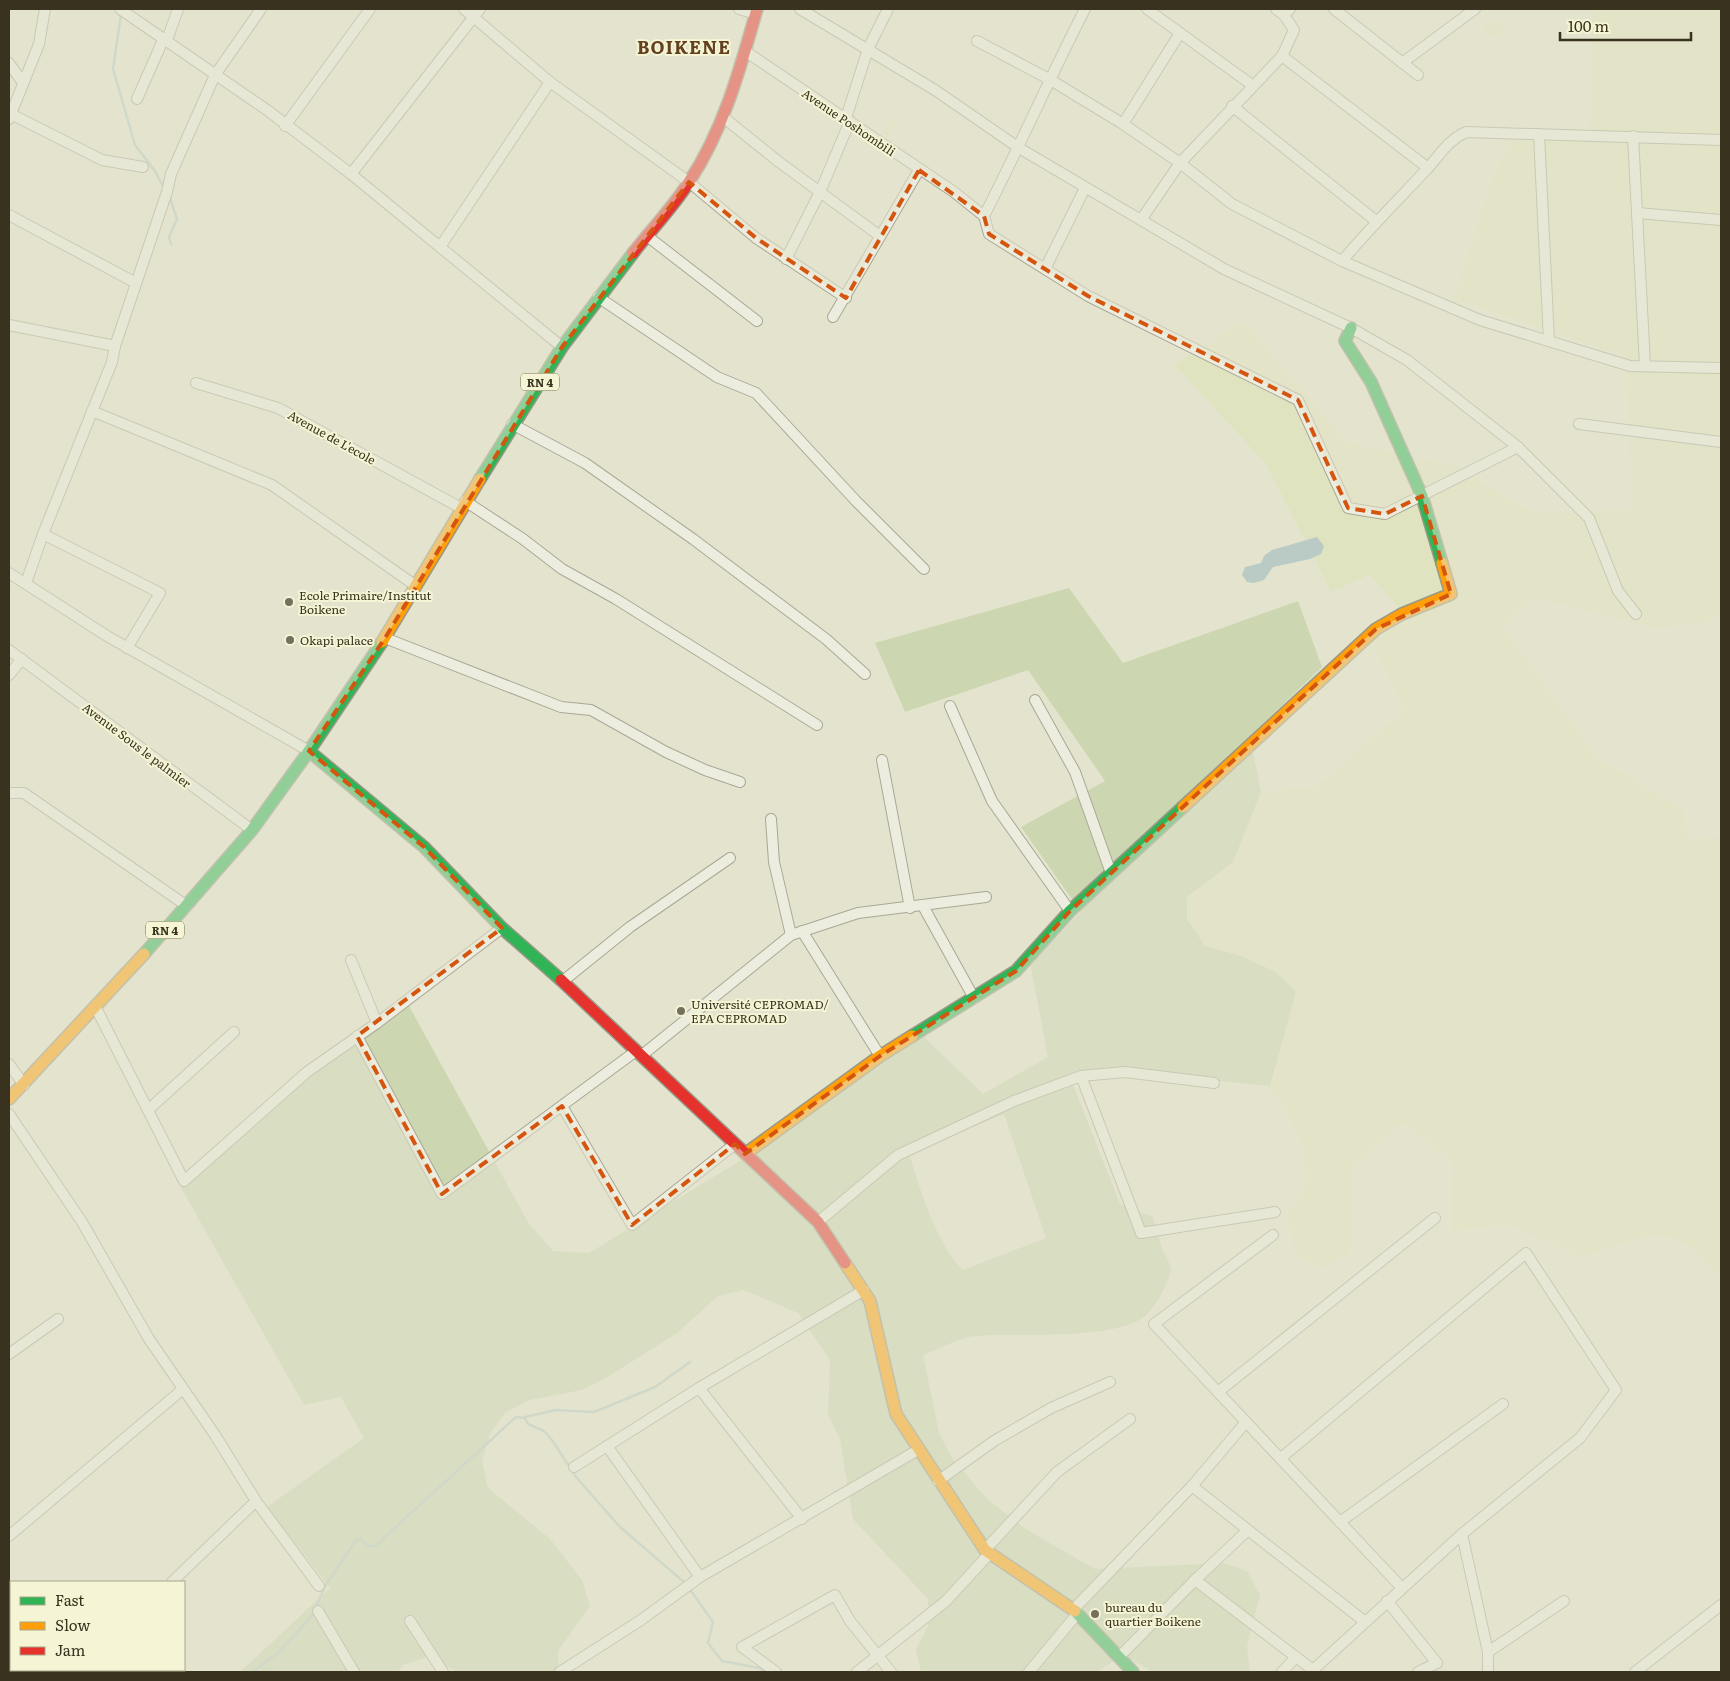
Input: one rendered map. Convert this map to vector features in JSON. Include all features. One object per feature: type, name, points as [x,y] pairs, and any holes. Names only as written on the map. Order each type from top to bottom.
[{"type":"main road","name":"RN 4","points":[[9,1099],[96,1008],[187,906],[252,830],[309,751],[385,638],[512,424],[562,347],[598,297],[689,182],[722,117],[734,88],[757,12]]},
{"type":"main road","points":[[745,1154],[880,1056],[1016,971],[1070,911],[1376,629],[1402,614],[1451,594],[1422,496],[1371,382],[1346,341],[1351,328]]},
{"type":"main road","points":[[309,751],[424,847],[502,928],[563,981],[818,1222],[870,1301],[896,1414],[918,1450],[987,1551],[1075,1612],[1133,1672]]},
{"type":"street","points":[[45,9],[39,44],[10,117],[102,160],[143,167]]},
{"type":"street","points":[[120,9],[166,39],[352,174],[562,347]]},
{"type":"street","points":[[137,99],[166,39],[178,9]]},
{"type":"street","points":[[26,583],[43,534],[112,362],[115,346],[167,192],[171,174],[215,75],[261,9]]},
{"type":"street","points":[[286,126],[370,9]]},
{"type":"street","points":[[464,9],[477,13],[550,82],[689,182],[756,238],[846,298]]},
{"type":"street","points":[[739,9],[757,12]]},
{"type":"street","points":[[800,9],[935,90],[1019,148],[1084,188],[1224,269],[1351,328],[1407,360],[1518,447],[1589,518],[1618,591],[1636,614]]},
{"type":"street","points":[[786,259],[820,192],[848,120],[868,49],[888,9]]},
{"type":"street","points":[[1085,9],[1049,79],[1019,148],[984,216],[989,234],[1088,296],[1298,400],[1348,508],[1385,514],[1518,447]]},
{"type":"street","points":[[1147,9],[1252,85]]},
{"type":"street","points":[[1334,9],[1418,75]]},
{"type":"street","points":[[1402,63],[1475,9]]},
{"type":"street","points":[[1141,220],[1180,163],[1252,85],[1282,56],[1294,30],[1283,11]]},
{"type":"street","points":[[352,174],[477,13]]},
{"type":"street","points":[[1123,124],[1180,34]]},
{"type":"street","points":[[977,41],[1049,79],[1123,124],[1180,163],[1232,204],[1342,261],[1480,320],[1630,366],[1721,368]]},
{"type":"street","name":"Avenue Poshombili","points":[[745,51],[954,192],[984,216]]},
{"type":"street","points":[[1282,56],[1428,168]]},
{"type":"street","points":[[9,63],[23,83]]},
{"type":"street","points":[[440,247],[550,82]]},
{"type":"street","points":[[1232,106],[1376,221]]},
{"type":"street","points":[[722,117],[880,236]]},
{"type":"street","points":[[1342,261],[1376,221],[1428,168],[1453,138],[1466,132],[1721,140]]},
{"type":"street","points":[[1539,134],[1549,341]]},
{"type":"street","points":[[1633,136],[1645,366]]},
{"type":"street","points":[[834,317],[919,170]]},
{"type":"street","points":[[1045,269],[1084,188]]},
{"type":"street","points":[[1637,213],[1721,220]]},
{"type":"street","points":[[9,215],[136,283]]},
{"type":"street","points":[[647,236],[758,320]]},
{"type":"street","points":[[598,297],[717,377],[756,393],[856,501],[924,569]]},
{"type":"street","points":[[9,325],[115,346]]},
{"type":"street","name":"Avenue de L'ecole","points":[[196,383],[278,408],[463,505],[523,539],[562,569],[616,599],[817,725]]},
{"type":"street","points":[[92,411],[272,484],[416,586]]},
{"type":"street","points":[[512,424],[585,463],[685,533],[826,639],[865,674]]},
{"type":"street","points":[[1579,424],[1721,442]]},
{"type":"street","points":[[43,534],[160,594],[127,648]]},
{"type":"street","points":[[9,573],[127,648],[309,751]]},
{"type":"street","points":[[385,638],[561,706],[591,710],[666,752],[705,770],[740,782]]},
{"type":"street","name":"Avenue Sous le palmier","points":[[9,650],[252,830]]},
{"type":"street","points":[[9,675],[22,659]]},
{"type":"street","points":[[1035,700],[1075,772],[1111,873]]},
{"type":"street","points":[[950,706],[992,801],[1070,911]]},
{"type":"street","points":[[882,760],[910,908]]},
{"type":"street","points":[[9,793],[24,793],[187,906]]},
{"type":"street","points":[[771,819],[774,862],[791,935]]},
{"type":"street","points":[[563,981],[630,927],[730,858]]},
{"type":"street","points":[[357,1036],[442,1194],[638,1053],[791,935],[858,913],[986,897]]},
{"type":"street","points":[[923,906],[974,998]]},
{"type":"street","points":[[96,1008],[184,1181],[307,1072],[377,1023],[502,928]]},
{"type":"street","points":[[802,931],[880,1056]]},
{"type":"street","points":[[351,960],[377,1023]]},
{"type":"street","points":[[148,1110],[234,1032]]},
{"type":"street","points":[[9,1064],[24,1085]]},
{"type":"street","points":[[818,1222],[898,1155],[1014,1101],[1081,1076],[1124,1072],[1214,1083]]},
{"type":"street","points":[[1081,1076],[1141,1233],[1275,1212]]},
{"type":"street","points":[[562,1106],[632,1225],[735,1144]]},
{"type":"street","points":[[9,1114],[82,1222],[149,1339],[256,1500],[319,1586]]},
{"type":"street","points":[[1218,1392],[1435,1218]]},
{"type":"street","points":[[1273,1235],[1154,1324],[1402,1588]]},
{"type":"street","points":[[1195,1580],[1313,1670],[1364,1621],[1462,1534],[1580,1438],[1616,1390],[1526,1253],[1281,1458]]},
{"type":"street","points":[[574,1467],[699,1388],[864,1290]]},
{"type":"street","points":[[9,1354],[58,1319]]},
{"type":"street","points":[[938,1480],[994,1441],[1051,1408],[1110,1382]]},
{"type":"street","points":[[699,1388],[802,1518]]},
{"type":"street","points":[[9,1536],[183,1389]]},
{"type":"street","points":[[1340,1522],[1503,1404]]},
{"type":"street","points":[[856,1672],[879,1656],[946,1601],[987,1551],[1057,1472],[1130,1419]]},
{"type":"street","points":[[1029,1672],[1075,1612],[1192,1486],[1246,1422]]},
{"type":"street","points":[[607,1446],[700,1577]]},
{"type":"street","points":[[560,1672],[641,1620],[700,1577],[918,1450]]},
{"type":"street","points":[[1192,1486],[1364,1621]]},
{"type":"street","points":[[173,1581],[256,1500]]},
{"type":"street","points":[[1119,1657],[1195,1580],[1248,1530]]},
{"type":"street","points":[[1462,1534],[1488,1652],[1488,1672]]},
{"type":"street","points":[[776,1672],[742,1647],[835,1595],[850,1621],[891,1672]]},
{"type":"street","points":[[1388,1601],[1437,1663],[1418,1672]]},
{"type":"street","points":[[1488,1652],[1564,1601]]},
{"type":"street","points":[[1635,1672],[1721,1605]]},
{"type":"street","points":[[318,1612],[354,1672]]},
{"type":"street","points":[[410,1621],[443,1672]]},
{"type":"street","points":[[1282,1672],[1296,1657]]},
{"type":"highlighted area","points":[[919,170],[984,216],[989,234],[1088,296],[1298,400],[1348,508],[1385,514],[1422,496],[1451,594],[1376,629],[1070,911],[1016,971],[880,1056],[745,1154],[735,1144],[632,1225],[562,1106],[442,1194],[357,1036],[502,928],[424,847],[309,751],[385,638],[562,347],[689,182],[756,238],[846,298]]},
{"type":"green space","points":[[1592,9],[1721,9],[1721,614],[1704,623],[1652,628],[1533,597],[1504,627],[1596,757],[1684,810],[1688,840],[1718,837],[1721,833],[1721,1281],[1688,1245],[1663,1235],[1634,1239],[1582,1258],[1508,1224],[1452,1231],[1453,1162],[1402,1122],[1351,1169],[1354,1226],[1348,1255],[1321,1268],[1295,1256],[1288,1212],[1307,1185],[1303,1144],[1270,1086],[1296,992],[1241,956],[1205,947],[1187,919],[1187,897],[1233,862],[1261,792],[1316,787],[1404,710],[1371,640],[1410,620],[1370,575],[1331,591],[1266,464],[1175,365],[1243,321],[1347,442],[1457,467],[1532,513],[1632,510],[1625,356],[1454,299],[1489,188],[1512,134],[1589,141]]},
{"type":"green space","points":[[1501,20],[1505,32],[1486,38],[1482,25]]},
{"type":"green space","points":[[888,121],[902,127],[900,131],[891,127],[887,136],[883,134]]},
{"type":"green space","points":[[1069,588],[1123,663],[1298,601],[1322,667],[1250,736],[1261,792],[1233,862],[1187,897],[1187,919],[1205,946],[1241,956],[1276,972],[1296,992],[1270,1086],[1209,1080],[1126,1077],[1072,1082],[1120,1204],[1153,1217],[1162,1249],[1172,1269],[1162,1294],[1146,1315],[1133,1323],[1113,1329],[1065,1334],[977,1336],[957,1341],[923,1355],[939,1433],[952,1458],[986,1498],[1027,1530],[1095,1569],[1224,1563],[1247,1571],[1260,1595],[1247,1646],[1250,1672],[1153,1672],[1123,1655],[1097,1672],[921,1672],[916,1649],[928,1626],[928,1599],[853,1519],[840,1439],[828,1415],[830,1360],[798,1313],[744,1290],[718,1296],[677,1333],[606,1378],[582,1390],[530,1400],[506,1412],[490,1434],[482,1461],[488,1488],[550,1539],[582,1580],[590,1606],[558,1651],[559,1672],[457,1672],[430,1656],[403,1665],[398,1672],[240,1672],[330,1588],[267,1507],[364,1438],[341,1397],[304,1405],[180,1186],[304,1082],[409,1006],[529,1224],[553,1251],[589,1253],[743,1159],[869,1071],[924,1037],[983,1094],[1048,1057],[1030,963],[1081,912],[1021,827],[1105,781],[1028,670],[905,712],[875,643]],"holes":[[[1004,1114],[1046,1238],[963,1270],[945,1246],[937,1231],[909,1153]]]},
{"type":"shaded area","points":[[1317,537],[1324,546],[1321,554],[1310,559],[1273,567],[1264,580],[1254,583],[1247,582],[1242,575],[1245,567],[1261,563],[1264,556],[1272,550]]},
{"type":"waterway","points":[[121,14],[113,69],[135,145],[155,171],[164,188]]},
{"type":"waterway","points":[[169,195],[177,219],[169,237],[171,244]]},
{"type":"waterway","points":[[525,1417],[556,1410],[594,1412],[655,1387],[690,1362]]},
{"type":"waterway","points":[[253,1672],[279,1652],[312,1616],[325,1586],[357,1539],[360,1539],[369,1546],[375,1546],[516,1417],[525,1418],[528,1424],[544,1431],[576,1477],[620,1527],[684,1582]]},
{"type":"waterway","points":[[689,1588],[713,1622],[708,1643],[722,1661],[759,1668],[765,1672]]},
{"type":"traffic: fast","points":[[480,479],[562,347],[633,253]]},
{"type":"traffic: fast","points":[[1351,328],[1345,341],[1371,382],[1422,496],[1442,563]]},
{"type":"traffic: fast","points":[[144,954],[252,830],[309,751],[382,642]]},
{"type":"traffic: fast","points":[[309,751],[424,847],[502,928],[561,980]]},
{"type":"traffic: fast","points":[[912,1036],[1016,971],[1070,911],[1183,807]]},
{"type":"traffic: fast","points":[[1075,1611],[1133,1672]]},
{"type":"traffic: slow","points":[[382,642],[480,479]]},
{"type":"traffic: slow","points":[[1183,807],[1376,629],[1402,614],[1451,594],[1442,563]]},
{"type":"traffic: slow","points":[[9,1099],[144,954]]},
{"type":"traffic: slow","points":[[745,1154],[880,1056],[912,1036]]},
{"type":"traffic: slow","points":[[845,1263],[870,1301],[896,1414],[985,1550],[1075,1611]]},
{"type":"traffic: jam","points":[[633,253],[683,191],[712,141],[730,98],[757,9]]},
{"type":"traffic: jam","points":[[561,980],[818,1222],[845,1263]]},
{"type":"place","name":"Ecole Primaire/Institut Boikene","points":[[289,602]]},
{"type":"place","name":"Okapi palace","points":[[290,640]]},
{"type":"place","name":"Université CEPROMAD/ EPA CEPROMAD","points":[[681,1011]]},
{"type":"place","name":"bureau du quartier Boikene","points":[[1095,1614]]},
{"type":"district","name":"BOIKENE","points":[[684,46]]}]
